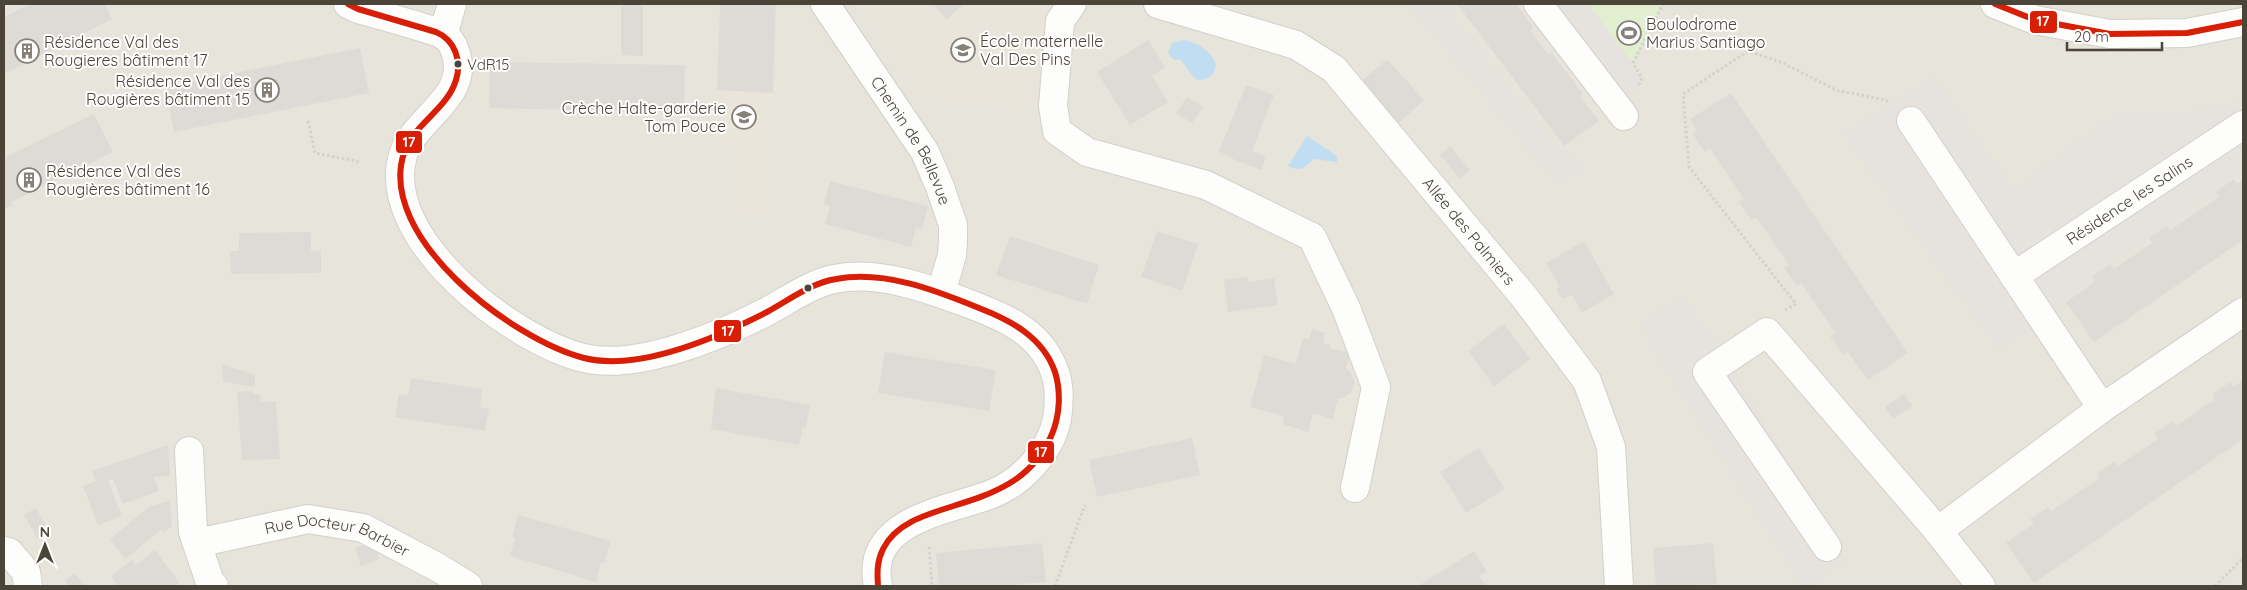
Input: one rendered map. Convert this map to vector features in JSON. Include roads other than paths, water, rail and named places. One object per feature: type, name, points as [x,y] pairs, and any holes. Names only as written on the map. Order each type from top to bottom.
[{"type":"street","points":[[348,4],[358,9],[443,35],[450,41],[457,56],[456,82],[447,99],[417,129],[406,145],[398,180],[401,196],[412,225],[423,242],[453,278],[505,319],[548,345],[587,359],[604,361],[634,359],[700,342],[721,334],[809,289],[828,280],[839,278],[879,279],[941,293],[996,314],[1032,335],[1039,343],[1056,375],[1059,396],[1054,429],[1050,440],[1036,460],[1007,487],[992,494],[922,517],[904,526],[882,549],[876,570],[878,586]]},
{"type":"street","points":[[443,35],[452,4]]},
{"type":"street","name":"Chemin de Bellevue","points":[[825,4],[924,152],[940,187],[953,225],[952,255],[941,293]]},
{"type":"street","points":[[1072,4],[1060,21],[1053,106],[1057,130],[1087,152],[1206,185],[1312,238],[1346,308],[1376,386],[1356,488]]},
{"type":"street","name":"Allée des Palmiers","points":[[1158,4],[1296,45],[1334,69],[1525,298],[1587,381],[1611,447],[1619,586]]},
{"type":"street","points":[[1538,4],[1624,116]]},
{"type":"street","points":[[1995,4],[2035,20],[2110,34],[2186,33],[2243,22]]},
{"type":"street","points":[[1911,121],[2102,408]]},
{"type":"street","name":"Résidence les Salins","points":[[2014,276],[2243,125]]},
{"type":"street","points":[[1938,531],[2102,408],[2243,312]]},
{"type":"street","points":[[1827,547],[1707,372],[1767,332],[1938,531],[1980,586]]},
{"type":"street","points":[[189,451],[193,532],[210,582],[214,586]]},
{"type":"street","name":"Rue Docteur Barbier","points":[[196,543],[308,519],[363,528],[437,567],[468,586]]},
{"type":"street","points":[[4,551],[9,552],[26,572],[28,586]]},
{"type":"water","points":[[1184,40],[1194,43],[1212,56],[1216,66],[1213,73],[1208,77],[1202,80],[1195,79],[1180,59],[1174,60],[1168,53],[1172,43]]},
{"type":"water","points":[[1307,136],[1337,156],[1337,162],[1314,159],[1308,165],[1299,169],[1288,166]]},
{"type":"place","name":"Boulodrome Marius Santiago","points":[[1629,33]]},
{"type":"place","name":"École maternelle Val Des Pins","points":[[963,50]]},
{"type":"place","name":"Résidence Val des Rougieres bâtiment 17","points":[[27,51]]},
{"type":"place","name":"VdR15","points":[[458,64]]},
{"type":"place","name":"Résidence Val des Rougières bâtiment 15","points":[[267,90]]},
{"type":"place","name":"Crèche Halte-garderie Tom Pouce","points":[[744,117]]},
{"type":"place","name":"Résidence Val des Rougières bâtiment 16","points":[[29,180]]}]
